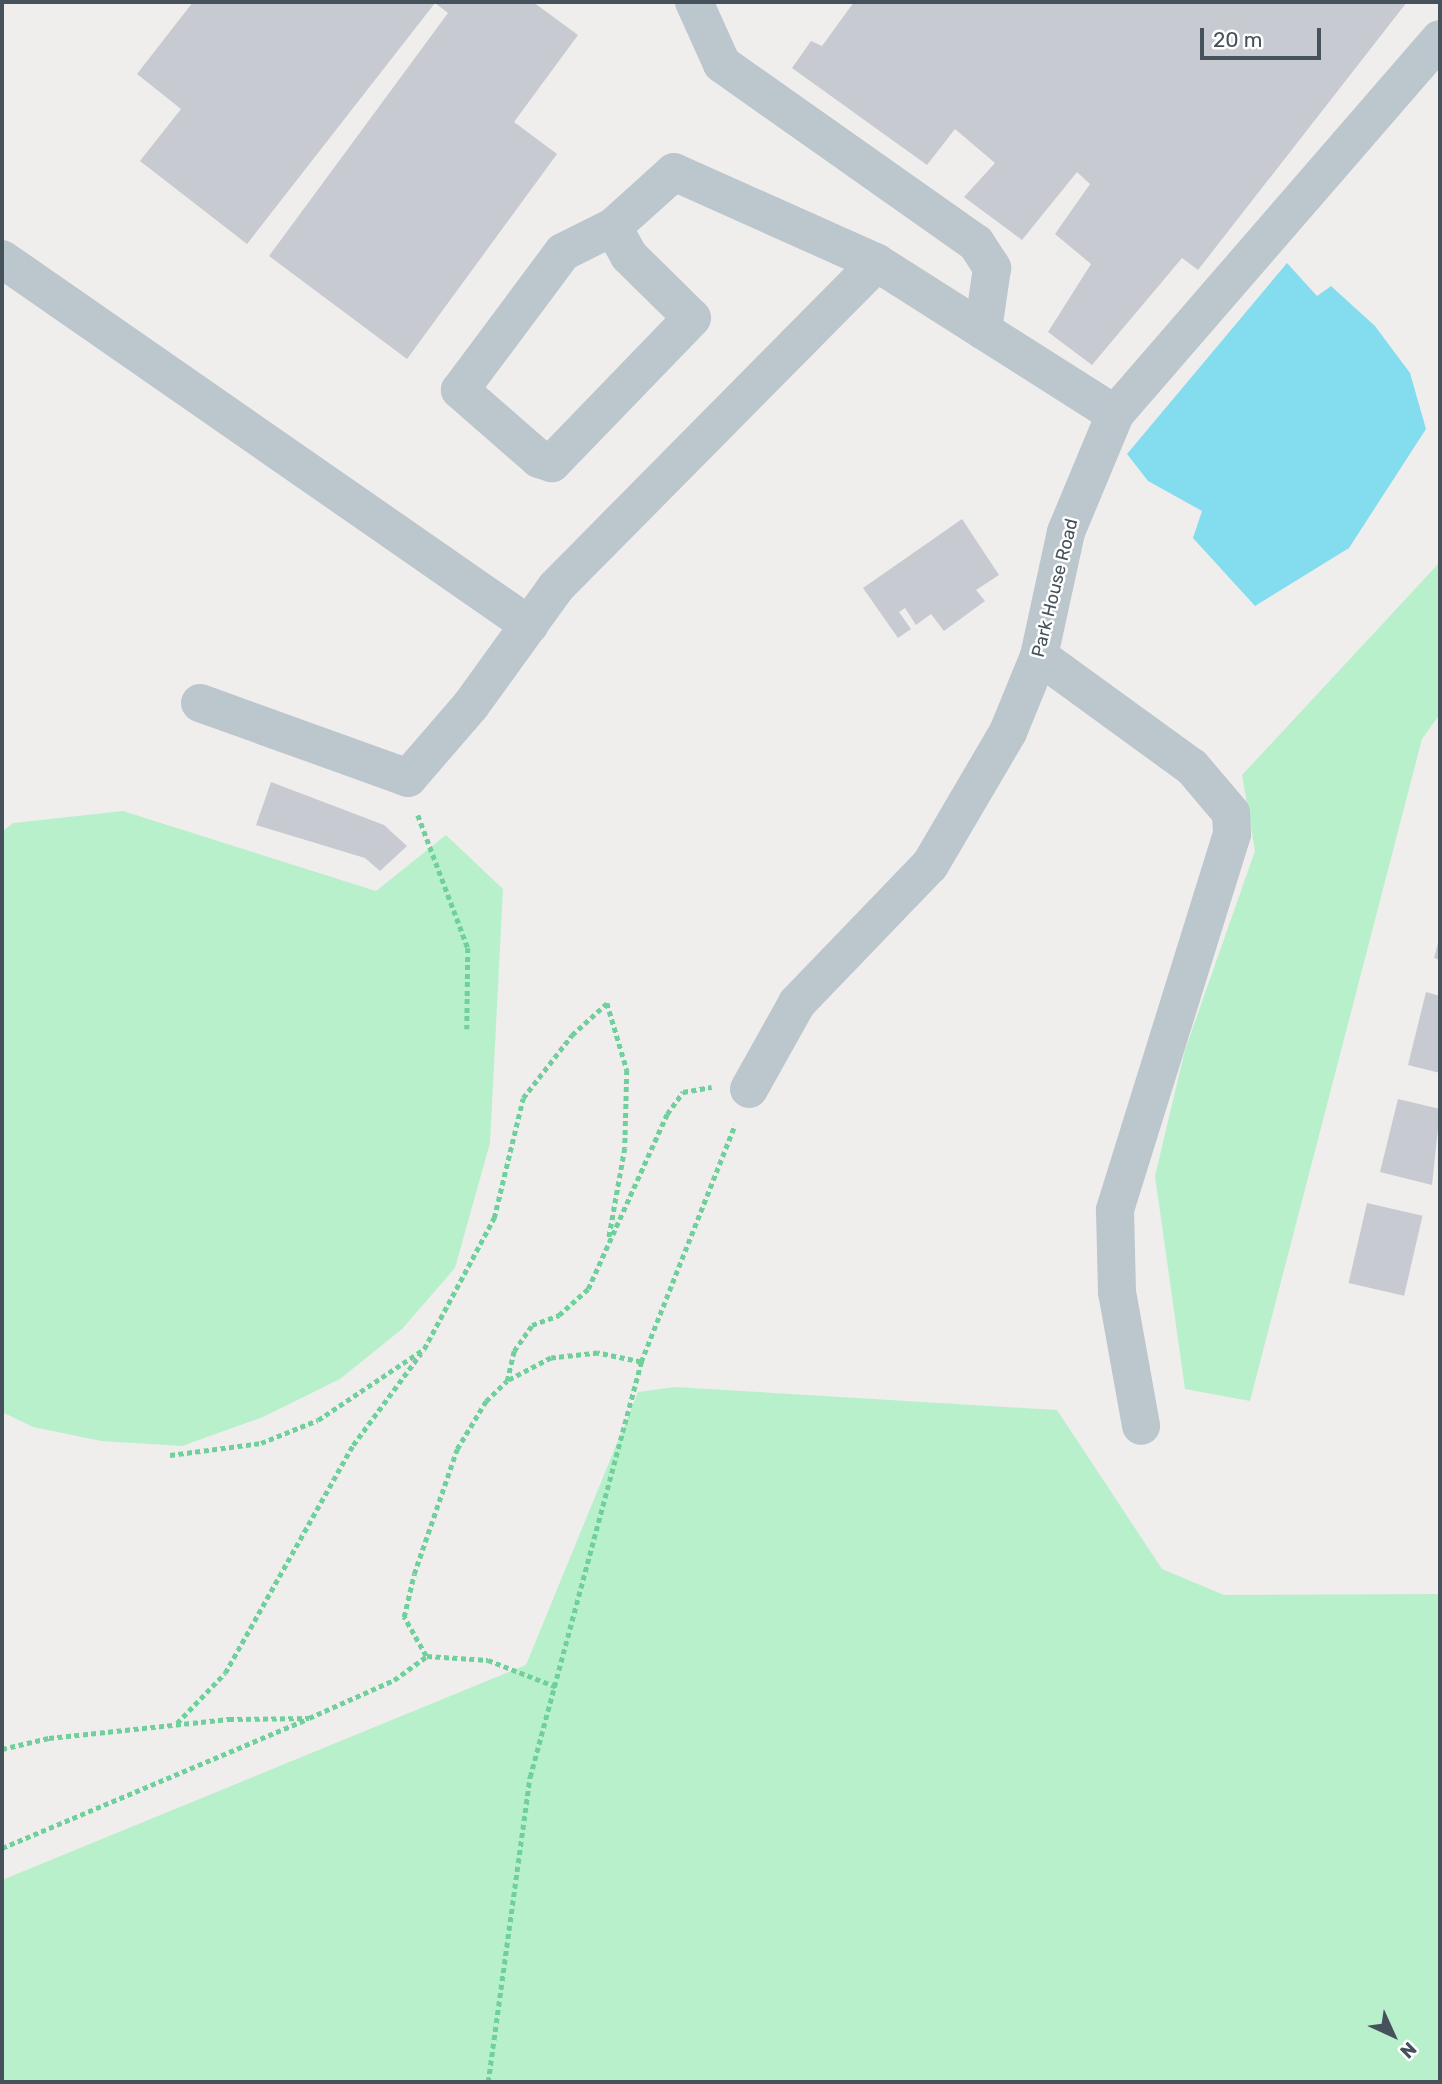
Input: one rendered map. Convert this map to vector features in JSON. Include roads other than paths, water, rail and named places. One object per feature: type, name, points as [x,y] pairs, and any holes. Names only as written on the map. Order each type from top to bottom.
[{"type":"street","points":[[694,2],[722,64],[976,243],[992,268],[983,330]]},
{"type":"street","name":"Park House Road","points":[[749,1089],[797,1003],[930,865],[1008,732],[1039,656],[1066,532],[1115,414],[1440,39]]},
{"type":"street","points":[[613,227],[629,256],[692,318],[552,463],[539,459],[460,390],[563,252],[613,227],[674,172],[877,263],[1115,414]]},
{"type":"street","points":[[2,259],[529,625]]},
{"type":"street","points":[[200,702],[408,778],[556,587],[877,263]]},
{"type":"street","points":[[1039,656],[1192,766],[1231,813],[1232,834],[1115,1210],[1117,1292],[1141,1426]]},
{"type":"water","points":[[1287,263],[1317,296],[1331,286],[1375,326],[1410,373],[1426,429],[1349,548],[1255,606],[1193,538],[1202,511],[1148,481],[1127,454]]}]
